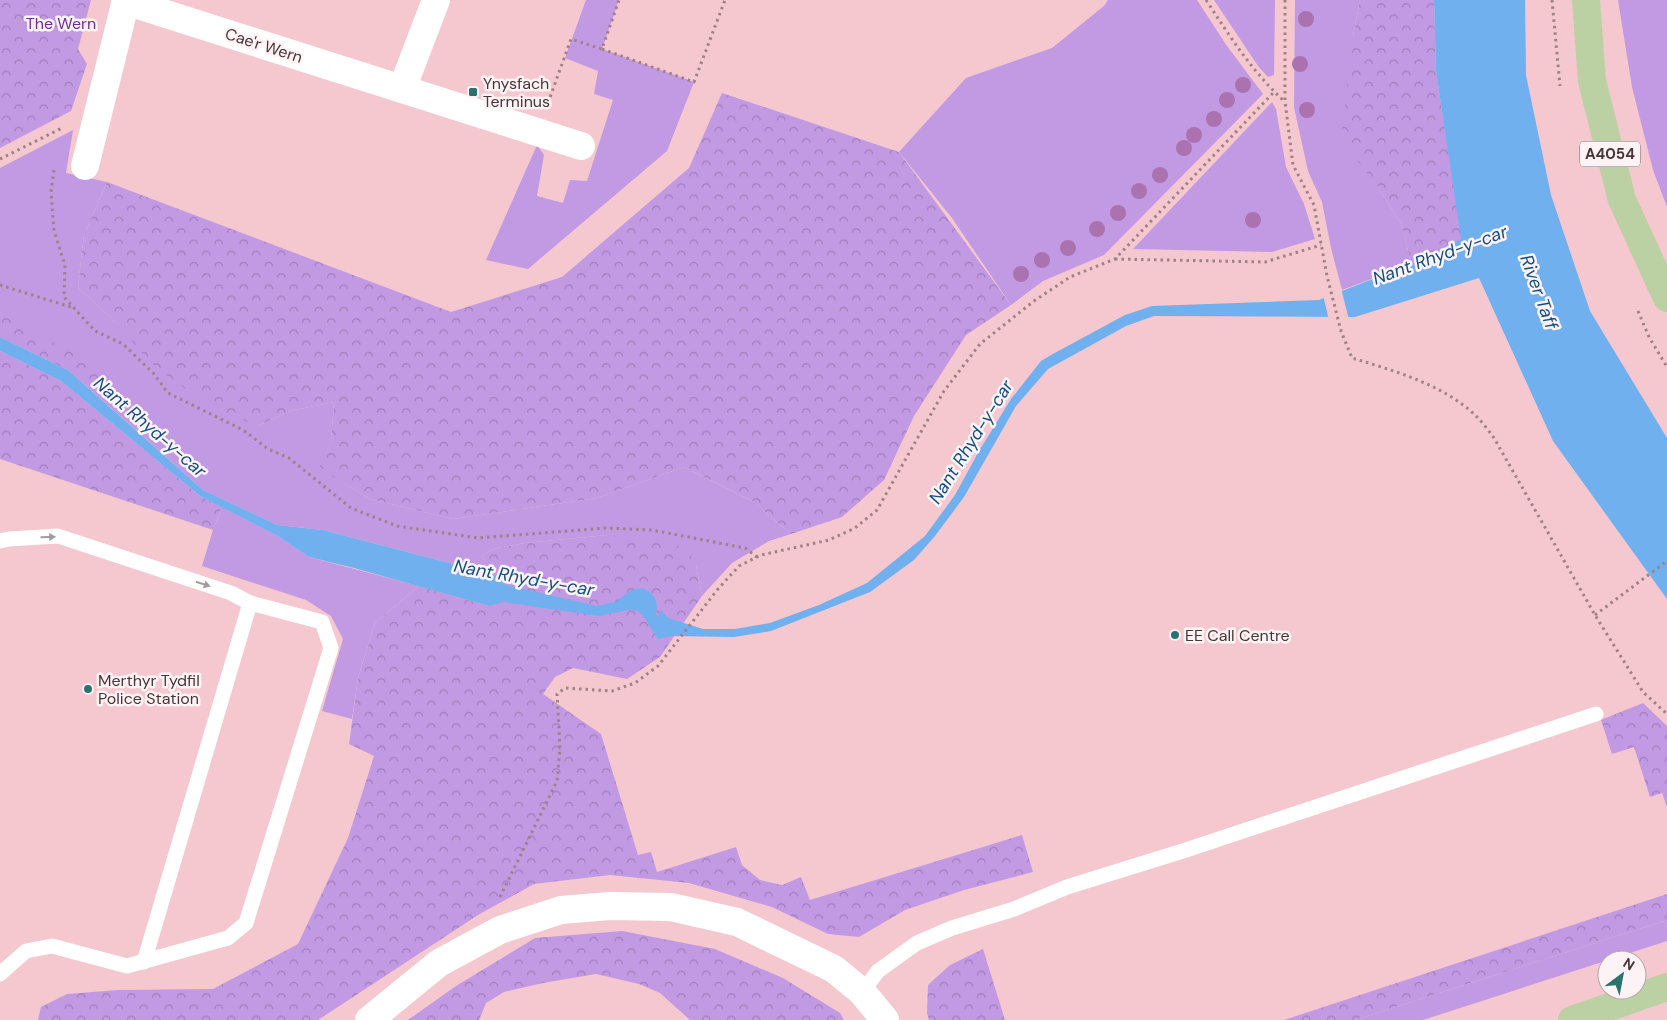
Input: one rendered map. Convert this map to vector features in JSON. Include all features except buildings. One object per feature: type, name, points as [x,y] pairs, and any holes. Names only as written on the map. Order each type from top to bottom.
[{"type":"main road","name":"A4054","points":[[1586,0],[1592,81],[1622,200],[1667,298]]},
{"type":"main road","points":[[1572,1020],[1667,987]]},
{"type":"street","points":[[402,89],[436,0]]},
{"type":"street","name":"Cae'r Wern","points":[[85,166],[125,1],[581,146]]},
{"type":"street","points":[[369,1020],[439,963],[500,930],[560,910],[610,906],[671,907],[737,922],[834,969],[862,992],[885,1020]]},
{"type":"lane","points":[[0,541],[9,538],[58,536],[232,593],[250,603],[322,622],[331,648],[246,923],[228,938],[127,966],[52,946],[26,951],[0,974]]},
{"type":"lane","points":[[144,962],[250,603]]},
{"type":"lane","points":[[862,992],[878,971],[917,943],[952,928],[1014,908],[1067,887],[1186,850],[1596,714]]},
{"type":"path","points":[[602,49],[619,0]]},
{"type":"path","points":[[538,132],[571,40],[602,49],[694,82],[725,0]]},
{"type":"path","points":[[1206,0],[1247,62],[1285,102]]},
{"type":"path","points":[[1286,0],[1285,102],[1293,165],[1314,205],[1327,276],[1341,331],[1352,358],[1417,380],[1452,398],[1477,417],[1494,438],[1595,615],[1643,692],[1667,714]]},
{"type":"path","points":[[1115,259],[1274,92]]},
{"type":"path","points":[[0,160],[77,120],[94,123]]},
{"type":"path","points":[[54,164],[52,192],[54,231],[65,265],[64,297],[95,331],[123,344],[154,374],[168,393],[243,430],[268,449],[289,458],[350,508],[397,526],[478,538],[605,528],[652,530],[745,548],[757,557]]},
{"type":"path","points":[[500,930],[498,902],[557,781],[560,749],[557,694],[565,688],[612,691],[636,683],[658,666],[718,589],[739,566],[757,557],[829,540],[855,528],[877,510],[944,391],[980,344],[1034,301],[1070,277],[1115,259],[1265,262],[1321,245]]},
{"type":"path","points":[[0,285],[74,308]]},
{"type":"path","points":[[1595,615],[1667,561]]},
{"type":"green space","name":"The Wern","points":[[0,0],[91,0],[78,49],[87,64],[71,111],[0,148]]},
{"type":"green space","points":[[586,0],[619,0],[602,49],[694,82],[667,151],[528,269],[486,260],[537,145],[544,155],[537,196],[563,203],[570,180],[587,181],[613,100],[594,94],[598,71],[565,58]]},
{"type":"green space","points":[[1108,0],[1197,0],[1227,46],[1263,94],[1104,255],[1043,281],[1011,305],[952,218],[899,152],[966,78],[1052,48],[1104,6]]},
{"type":"green space","points":[[1214,0],[1275,0],[1274,75],[1268,77],[1258,66]]},
{"type":"green space","points":[[1295,0],[1360,0],[1353,36],[1377,186],[1402,225],[1411,264],[1342,290],[1322,202],[1308,171],[1294,107]]},
{"type":"green space","points":[[1360,0],[1434,0],[1436,71],[1462,239],[1411,264],[1402,225],[1377,186],[1341,139],[1353,36]]},
{"type":"green space","points":[[1618,0],[1667,0],[1667,207],[1653,170],[1632,87]]},
{"type":"green space","points":[[722,93],[899,152],[1011,305],[966,335],[914,416],[884,480],[842,517],[791,534],[754,502],[684,467],[597,498],[453,519],[370,499],[319,468],[331,442],[334,402],[290,411],[258,426],[210,407],[152,364],[115,322],[78,287],[84,235],[107,182],[451,312],[562,277],[689,168]]},
{"type":"green space","points":[[1272,102],[1276,109],[1286,167],[1304,204],[1315,239],[1272,252],[1133,249]]},
{"type":"green space","points":[[73,130],[66,173],[107,182],[84,235],[78,287],[115,322],[258,426],[290,411],[334,402],[331,442],[320,468],[370,499],[453,519],[597,498],[684,467],[754,502],[791,534],[769,541],[732,563],[702,596],[696,565],[608,535],[525,543],[493,549],[481,557],[499,576],[323,530],[277,525],[203,490],[137,431],[131,404],[0,312],[0,168]]},
{"type":"green space","points":[[0,312],[87,360],[131,404],[137,431],[68,370],[0,337]]},
{"type":"green space","points":[[0,351],[61,381],[200,496],[222,507],[213,530],[0,459]]},
{"type":"green space","points":[[222,507],[276,535],[309,557],[419,586],[375,623],[358,678],[352,719],[322,711],[343,639],[331,616],[306,600],[202,566]]},
{"type":"green space","points":[[608,535],[659,540],[687,549],[696,565],[702,596],[660,657],[627,679],[573,668],[555,677],[543,694],[601,734],[638,855],[651,852],[657,872],[736,847],[742,865],[760,880],[782,885],[801,877],[810,900],[1022,835],[1033,872],[964,890],[905,910],[859,937],[828,934],[772,907],[689,883],[610,875],[534,884],[478,915],[318,1020],[38,1020],[41,1007],[67,994],[118,990],[213,989],[298,944],[348,838],[374,756],[349,744],[358,678],[375,623],[419,586],[489,606],[506,585],[481,557],[493,549],[525,543]]},
{"type":"green space","points":[[1643,703],[1667,726],[1667,807],[1662,793],[1650,797],[1634,747],[1612,754],[1601,720]]},
{"type":"green space","points":[[1667,894],[1667,920],[1355,1020],[1284,1020]]},
{"type":"green space","points":[[1667,920],[1667,941],[1639,950],[1597,950],[1597,964],[1423,1020],[1355,1020]]},
{"type":"green space","points":[[622,931],[715,949],[783,978],[840,1013],[844,1020],[690,1020],[660,993],[639,984],[596,974],[504,992],[486,1003],[479,1020],[408,1020],[456,986],[535,938]]},
{"type":"green space","points":[[983,949],[1005,1020],[929,1020],[927,1013],[928,985],[950,965]]},
{"type":"water","points":[[1434,0],[1525,0],[1526,75],[1551,195],[1590,311],[1667,438],[1667,599],[1553,441],[1479,278],[1355,317],[1154,316],[1126,326],[1048,369],[1016,406],[964,497],[935,536],[914,560],[870,592],[771,631],[734,637],[671,636],[658,639],[638,611],[629,610],[598,616],[503,602],[489,606],[309,557],[276,535],[200,496],[61,381],[0,351],[0,337],[68,370],[203,490],[277,525],[323,530],[499,576],[506,585],[597,606],[615,602],[632,590],[642,588],[650,592],[655,598],[656,614],[658,616],[661,610],[668,618],[703,629],[735,629],[770,623],[819,605],[867,583],[925,536],[955,495],[1011,399],[1041,361],[1051,355],[1125,315],[1152,306],[1319,300],[1411,264],[1461,239],[1436,71]]},
{"type":"pier","points":[[1341,288],[1349,320],[1329,320],[1323,295]]},
{"type":"place","name":"Ynysfach Terminus","points":[[473,92]]},
{"type":"place","name":"EE Call Centre","points":[[1175,635]]},
{"type":"place","name":"Merthyr Tydfil Police Station","points":[[88,689]]},
{"type":"water label","name":"Nant Rhyd-y-car","points":[[1440,255]]},
{"type":"water label","name":"River Taff","points":[[1539,292]]},
{"type":"water label","name":"Nant Rhyd-y-car","points":[[150,427]]},
{"type":"water label","name":"Nant Rhyd-y-car","points":[[971,442]]},
{"type":"water label","name":"Nant Rhyd-y-car","points":[[524,578]]}]
